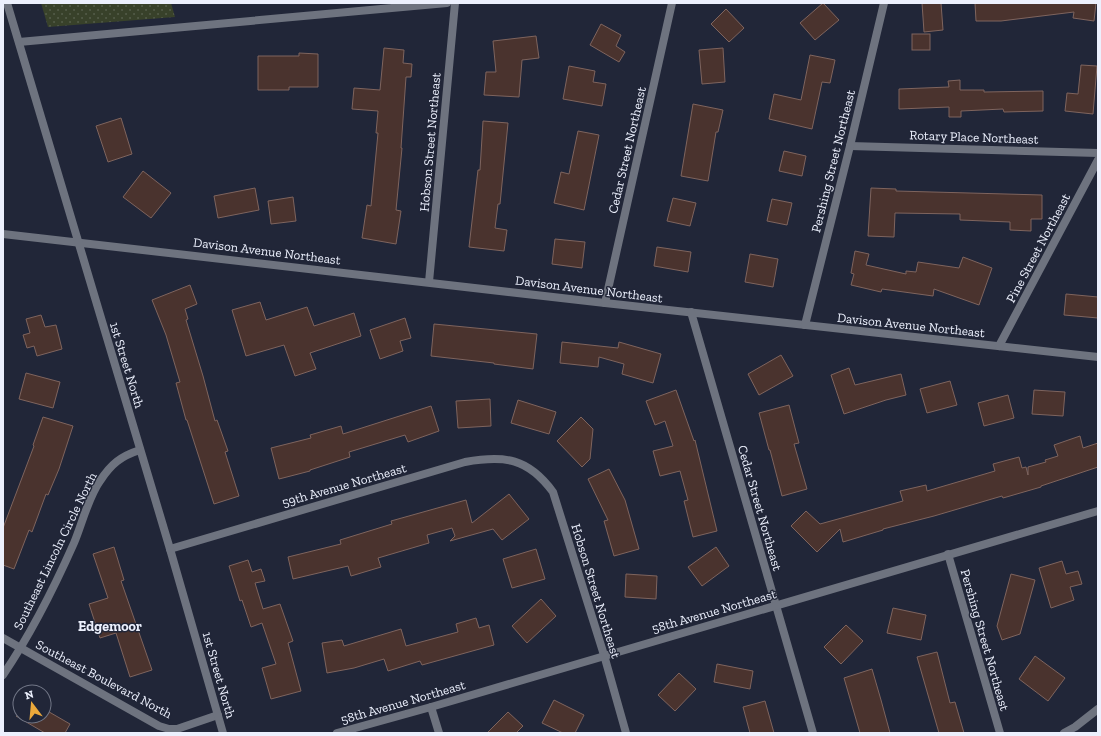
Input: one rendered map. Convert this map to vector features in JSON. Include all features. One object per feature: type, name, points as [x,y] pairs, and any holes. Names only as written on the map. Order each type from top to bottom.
[{"type":"street","name":"1st Street North","points":[[7,3],[224,733]]},
{"type":"street","points":[[19,42],[446,3]]},
{"type":"street","name":"Hobson Street Northeast","points":[[429,282],[455,3]]},
{"type":"street","name":"Cedar Street Northeast","points":[[605,303],[672,3]]},
{"type":"street","name":"Pershing Street Northeast","points":[[804,325],[850,146],[884,3]]},
{"type":"street","name":"Rotary Place Northeast","points":[[850,146],[1098,153]]},
{"type":"street","name":"Pine Street Northeast","points":[[999,346],[1098,160]]},
{"type":"street","name":"Davison Avenue Northeast","points":[[3,234],[605,303],[1098,357]]},
{"type":"street","name":"Cedar Street Northeast","points":[[691,312],[813,733]]},
{"type":"street","name":"Southeast Lincoln Circle North","points":[[3,675],[21,648],[62,569],[75,541],[84,514],[99,482],[113,464],[126,454],[140,450]]},
{"type":"street","name":"59th Avenue Northeast","points":[[170,549],[465,462],[486,458],[507,460],[526,466]]},
{"type":"street","name":"Hobson Street Northeast","points":[[526,466],[542,478],[553,492],[604,655],[626,733]]},
{"type":"street","name":"58th Avenue Northeast","points":[[337,733],[431,707],[1098,511]]},
{"type":"street","name":"Pershing Street Northeast","points":[[948,554],[1000,733]]},
{"type":"street","name":"Southeast Boulevard North","points":[[3,638],[152,722],[169,729],[177,729],[218,715]]},
{"type":"street","points":[[431,707],[439,733]]},
{"type":"street","points":[[1064,733],[1075,727],[1098,709]]},
{"type":"green space","points":[[41,3],[171,3],[175,17],[48,27]]},
{"type":"building","points":[[823,3],[839,20],[815,40],[800,23]]},
{"type":"building","points":[[922,3],[941,3],[943,30],[924,32]]},
{"type":"building","points":[[975,3],[1096,3],[1094,21],[1073,18],[1074,12],[1001,21],[976,21]]},
{"type":"building","points":[[726,9],[744,28],[729,42],[711,24]]},
{"type":"building","points":[[601,24],[621,35],[616,46],[625,52],[619,62],[590,45]]},
{"type":"building","points":[[912,34],[930,34],[930,50],[912,50]]},
{"type":"building","points":[[536,36],[539,58],[522,60],[519,97],[484,95],[486,72],[496,72],[493,41]]},
{"type":"building","points":[[384,48],[404,50],[403,63],[412,64],[411,77],[406,77],[402,148],[396,210],[401,211],[396,244],[362,238],[367,205],[371,206],[378,133],[376,133],[378,111],[352,109],[354,88],[380,90]]},
{"type":"building","points":[[723,48],[725,82],[702,84],[699,50]]},
{"type":"building","points":[[299,53],[318,54],[318,87],[289,87],[289,90],[258,90],[258,56],[299,56]]},
{"type":"building","points":[[810,55],[835,60],[830,83],[822,82],[812,129],[769,119],[774,94],[801,100]]},
{"type":"building","points":[[1081,65],[1097,66],[1093,114],[1065,111],[1067,93],[1078,94]]},
{"type":"building","points":[[569,66],[595,71],[593,82],[606,84],[602,106],[563,99]]},
{"type":"building","points":[[960,80],[960,90],[984,90],[984,92],[1043,91],[1043,111],[1004,112],[1003,109],[961,111],[961,117],[949,117],[949,107],[899,109],[899,89],[949,87],[948,81]]},
{"type":"building","points":[[693,104],[723,110],[718,132],[716,132],[708,181],[681,176]]},
{"type":"building","points":[[121,118],[132,154],[108,162],[96,126]]},
{"type":"building","points":[[483,121],[508,123],[500,204],[498,204],[495,228],[507,230],[504,251],[469,247],[478,170],[480,170]]},
{"type":"building","points":[[578,131],[599,135],[584,210],[554,203],[561,172],[569,174]]},
{"type":"building","points":[[784,151],[806,156],[802,176],[779,171]]},
{"type":"building","points":[[143,171],[171,193],[151,218],[123,197]]},
{"type":"building","points":[[255,188],[259,210],[218,218],[214,196]]},
{"type":"building","points":[[871,188],[896,189],[896,191],[1042,195],[1042,219],[1031,219],[1031,231],[1010,230],[1010,222],[960,220],[960,214],[895,213],[894,237],[868,236]]},
{"type":"building","points":[[293,197],[296,221],[271,224],[268,201]]},
{"type":"building","points":[[673,198],[696,203],[690,226],[667,221]]},
{"type":"building","points":[[772,199],[792,203],[787,225],[767,221]]},
{"type":"building","points":[[555,239],[585,242],[582,268],[552,264]]},
{"type":"building","points":[[657,247],[691,252],[688,272],[654,266]]},
{"type":"building","points":[[855,251],[869,254],[866,265],[906,274],[906,271],[916,272],[918,262],[959,268],[963,257],[992,268],[979,305],[934,289],[933,296],[882,289],[881,292],[851,285],[854,274],[851,273]]},
{"type":"building","points":[[750,254],[778,259],[773,287],[745,282]]},
{"type":"building","points":[[190,285],[197,304],[185,309],[188,319],[186,320],[215,421],[217,420],[228,451],[225,452],[239,496],[214,504],[186,420],[176,383],[180,382],[166,335],[152,300]]},
{"type":"building","points":[[1066,294],[1098,297],[1098,318],[1064,315]]},
{"type":"building","points":[[260,302],[266,320],[307,307],[314,326],[354,313],[361,336],[310,353],[316,369],[295,376],[284,345],[246,356],[232,310]]},
{"type":"building","points":[[41,315],[45,327],[56,325],[62,349],[37,356],[34,346],[27,348],[23,335],[30,333],[26,319]]},
{"type":"building","points":[[405,318],[411,338],[400,341],[403,351],[380,359],[370,330]]},
{"type":"building","points":[[434,324],[537,334],[533,369],[431,356]]},
{"type":"building","points":[[562,342],[618,348],[619,342],[661,354],[653,383],[622,374],[624,364],[599,357],[598,367],[560,363]]},
{"type":"building","points":[[781,355],[793,376],[759,395],[748,374]]},
{"type":"building","points":[[849,368],[855,385],[901,374],[906,395],[844,414],[831,375]]},
{"type":"building","points":[[26,373],[60,382],[53,408],[19,399]]},
{"type":"building","points":[[950,381],[957,405],[927,413],[920,389]]},
{"type":"building","points":[[676,390],[694,441],[695,440],[717,531],[693,537],[684,501],[688,500],[680,471],[660,476],[653,451],[673,446],[665,421],[655,425],[646,401]]},
{"type":"building","points":[[1034,390],[1065,392],[1063,416],[1032,414]]},
{"type":"building","points":[[1008,395],[1014,418],[984,426],[978,403]]},
{"type":"building","points":[[490,399],[491,426],[458,428],[456,401]]},
{"type":"building","points":[[518,400],[556,412],[549,434],[511,423]]},
{"type":"building","points":[[789,405],[799,443],[794,444],[807,489],[782,496],[759,413]]},
{"type":"building","points":[[431,406],[439,431],[408,442],[405,435],[349,452],[350,457],[310,471],[279,479],[271,448],[311,438],[310,435],[341,426],[343,434]]},
{"type":"building","points":[[43,417],[73,426],[59,469],[48,495],[46,494],[32,532],[29,530],[14,569],[3,565],[3,528],[34,446],[33,445]]},
{"type":"building","points":[[581,417],[593,429],[590,459],[582,467],[557,441]]},
{"type":"building","points":[[1080,436],[1083,448],[1098,443],[1098,467],[1041,487],[1003,498],[1002,496],[883,529],[843,542],[840,529],[817,552],[791,526],[806,511],[820,524],[903,501],[900,491],[926,485],[927,491],[995,471],[993,464],[1019,457],[1022,468],[1026,467],[1028,475],[1028,467],[1046,462],[1045,460],[1058,456],[1054,445]]},
{"type":"building","points":[[609,469],[625,500],[639,549],[614,556],[604,521],[608,520],[588,479]]},
{"type":"building","points":[[509,494],[529,519],[502,540],[493,529],[450,541],[455,536],[452,528],[427,535],[429,543],[378,558],[381,567],[351,576],[348,566],[293,579],[288,557],[341,544],[340,540],[392,524],[391,521],[466,500],[472,523]]},
{"type":"building","points":[[114,547],[124,580],[121,581],[152,670],[130,677],[116,633],[100,638],[89,604],[108,598],[93,554]]},
{"type":"building","points":[[716,547],[729,566],[702,586],[688,567]]},
{"type":"building","points":[[536,549],[545,579],[512,588],[503,559]]},
{"type":"building","points":[[248,560],[252,572],[261,569],[265,581],[255,583],[263,609],[280,604],[293,641],[288,643],[301,691],[271,699],[262,668],[276,664],[262,623],[251,627],[242,600],[240,601],[229,566]]},
{"type":"building","points":[[1062,561],[1066,574],[1078,571],[1082,584],[1070,587],[1074,600],[1051,608],[1039,568]]},
{"type":"building","points":[[626,574],[657,576],[656,599],[625,597]]},
{"type":"building","points":[[1011,574],[1035,580],[1020,634],[1002,640],[997,626]]},
{"type":"building","points":[[541,599],[556,616],[527,643],[512,626]]},
{"type":"building","points":[[893,608],[926,615],[921,640],[887,633]]},
{"type":"building","points":[[476,618],[479,628],[489,625],[494,645],[422,665],[420,661],[388,671],[384,659],[354,668],[327,673],[322,643],[342,640],[344,646],[401,629],[406,646],[458,632],[456,624]]},
{"type":"building","points":[[846,625],[863,641],[841,664],[824,647]]},
{"type":"building","points":[[937,652],[950,703],[955,702],[964,733],[939,733],[917,657]]},
{"type":"building","points":[[1035,656],[1065,678],[1048,701],[1019,679]]},
{"type":"building","points":[[717,664],[753,671],[750,689],[714,682]]},
{"type":"building","points":[[872,669],[890,733],[860,733],[844,678]]},
{"type":"building","points":[[679,673],[696,689],[675,711],[658,695]]},
{"type":"building","points":[[554,700],[584,715],[575,733],[563,733],[542,723]]},
{"type":"building","points":[[765,701],[774,733],[750,733],[743,707]]},
{"type":"building","points":[[508,712],[523,726],[516,733],[487,733]]},
{"type":"building","points":[[52,714],[70,724],[65,733],[45,733],[30,724],[52,724]]},
{"type":"district","name":"Edgemoor","points":[[110,626]]}]
